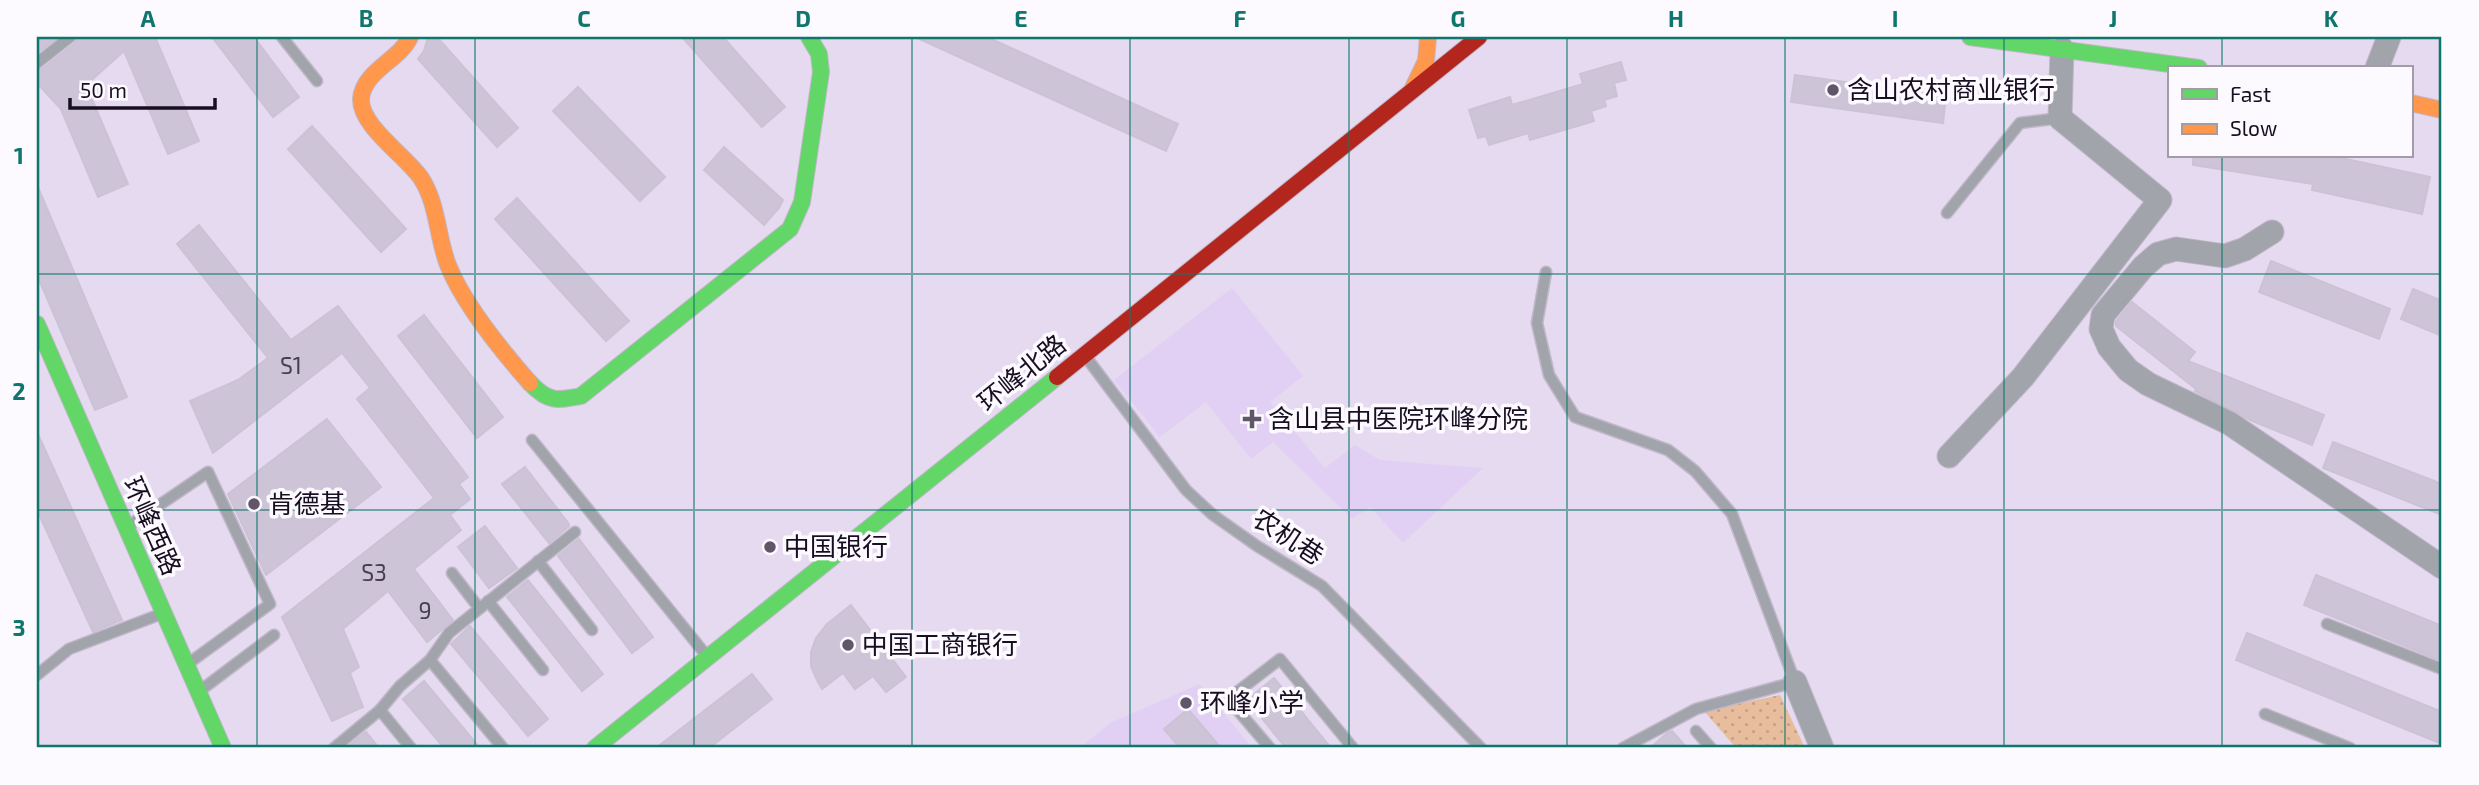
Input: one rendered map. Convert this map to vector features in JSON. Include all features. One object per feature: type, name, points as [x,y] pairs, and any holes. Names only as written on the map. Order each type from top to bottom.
[{"type":"main road","points":[[410,37],[407,44],[365,85],[360,100],[364,115],[422,181],[449,268],[465,297],[518,369],[545,396],[559,400],[581,396],[790,229],[802,202],[821,72],[819,54],[809,37]]},
{"type":"main road","points":[[1413,90],[1426,61],[1428,37]]},
{"type":"main road","name":"环峰北路","points":[[595,748],[1479,37]]},
{"type":"main road","points":[[1970,37],[2185,66]]},
{"type":"main road","points":[[2412,103],[2442,110]]},
{"type":"main road","name":"环峰西路","points":[[37,324],[223,748]]},
{"type":"street","points":[[2378,66],[2389,37]]},
{"type":"street","points":[[1949,456],[2023,377],[2160,200],[2060,118],[2062,49]]},
{"type":"street","points":[[2272,232],[2245,249],[2225,256],[2176,249],[2158,254],[2143,267],[2103,315],[2101,328],[2109,347],[2129,370],[2148,384],[2229,423],[2442,567]]},
{"type":"street","points":[[1795,682],[1822,748]]},
{"type":"lane","points":[[37,63],[70,37]]},
{"type":"lane","points":[[282,37],[317,82]]},
{"type":"lane","points":[[1947,213],[2020,123],[2060,118]]},
{"type":"lane","points":[[1546,272],[1537,323],[1549,375],[1574,417],[1668,450],[1695,471],[1732,514],[1795,682],[1696,709],[1623,748]]},
{"type":"lane","name":"农机巷","points":[[1084,354],[1186,490],[1213,515],[1256,546],[1322,586],[1481,748]]},
{"type":"lane","points":[[532,440],[707,657]]},
{"type":"lane","points":[[127,528],[208,472],[270,604],[186,664]]},
{"type":"lane","points":[[334,748],[380,710],[400,686],[430,660],[449,633],[575,532]]},
{"type":"lane","points":[[538,561],[592,630]]},
{"type":"lane","points":[[452,573],[543,670]]},
{"type":"lane","points":[[37,675],[69,649],[164,613]]},
{"type":"lane","points":[[2327,624],[2442,669]]},
{"type":"lane","points":[[198,692],[274,635]]},
{"type":"lane","points":[[1269,748],[1228,699],[1280,659],[1353,748]]},
{"type":"lane","points":[[430,660],[503,748]]},
{"type":"lane","points":[[380,710],[411,748]]},
{"type":"lane","points":[[2265,714],[2350,748]]},
{"type":"lane","points":[[1696,731],[1711,748]]},
{"type":"shaded area","name":"含山县中医院环峰分院","points":[[1232,288],[1303,376],[1270,402],[1325,468],[1355,445],[1380,460],[1483,468],[1403,543],[1370,507],[1352,519],[1273,442],[1251,459],[1206,402],[1160,437],[1114,380]]},
{"type":"shaded area","name":"环峰小学","points":[[1200,684],[1252,748],[1079,748],[1112,722]]},
{"type":"shaded area","points":[[1780,695],[1805,748],[1736,748],[1704,711]]},
{"type":"building","points":[[37,37],[58,37],[37,53]]},
{"type":"building","points":[[78,37],[155,37],[199,141],[168,154],[124,51],[86,85],[128,184],[98,197],[61,109],[37,83],[37,71],[75,43]]},
{"type":"building","points":[[212,37],[254,37],[299,97],[273,117]]},
{"type":"building","points":[[428,37],[437,37],[518,128],[497,147],[418,59],[424,51]]},
{"type":"building","points":[[682,37],[723,37],[785,107],[762,127]]},
{"type":"building","points":[[915,37],[987,37],[1178,124],[1166,151]]},
{"type":"building","points":[[1621,62],[1626,80],[1614,83],[1617,96],[1604,100],[1606,106],[1591,111],[1594,121],[1530,140],[1528,133],[1489,145],[1486,136],[1478,138],[1469,110],[1510,97],[1512,105],[1583,84],[1580,74]]},
{"type":"building","points":[[1795,75],[1946,96],[1943,123],[1791,102]]},
{"type":"building","points":[[578,87],[665,177],[640,201],[553,111]]},
{"type":"building","points":[[312,126],[406,229],[381,252],[288,149]]},
{"type":"building","points":[[724,147],[783,200],[764,225],[704,170]]},
{"type":"building","points":[[2193,158],[2341,158],[2430,177],[2422,214],[2312,190],[2313,184],[2193,165]]},
{"type":"building","points":[[37,185],[127,397],[95,410],[37,275]]},
{"type":"building","points":[[517,198],[629,321],[606,341],[495,219]]},
{"type":"building","points":[[199,225],[291,340],[338,306],[468,477],[459,484],[470,499],[450,515],[461,530],[414,569],[453,620],[427,642],[388,591],[343,629],[359,667],[350,673],[363,707],[332,721],[282,617],[434,498],[357,399],[370,388],[342,353],[213,453],[190,401],[238,380],[268,358],[177,244]]},
{"type":"building","points":[[2271,261],[2390,309],[2379,339],[2259,292]]},
{"type":"building","points":[[2413,289],[2442,301],[2442,336],[2401,319]]},
{"type":"building","points":[[2132,302],[2195,352],[2188,361],[2324,415],[2312,445],[2250,420],[2195,391],[2196,389],[2116,326],[2116,321]]},
{"type":"building","points":[[424,315],[503,417],[477,438],[398,336]]},
{"type":"building","points":[[327,419],[381,487],[266,575],[228,494]]},
{"type":"building","points":[[37,432],[122,620],[93,632],[37,510]]},
{"type":"building","points":[[2333,442],[2442,484],[2442,515],[2323,468]]},
{"type":"building","points":[[525,467],[569,524],[549,543],[502,484]]},
{"type":"building","points":[[485,526],[517,568],[489,588],[458,547]]},
{"type":"building","points":[[579,539],[653,637],[632,653],[558,556]]},
{"type":"building","points":[[2316,575],[2442,626],[2442,661],[2304,605]]},
{"type":"building","points":[[528,580],[603,674],[582,691],[507,597]]},
{"type":"building","name":"中国工商银行","points":[[851,605],[906,677],[886,692],[873,676],[855,689],[843,673],[822,689],[811,666],[811,652],[816,638],[827,624]]},
{"type":"building","points":[[470,626],[548,719],[528,736],[451,644]]},
{"type":"building","points":[[2247,633],[2442,712],[2442,744],[2236,660]]},
{"type":"building","points":[[752,674],[772,699],[709,748],[656,748]]},
{"type":"building","points":[[1274,678],[1331,748],[1286,748],[1247,700]]},
{"type":"building","points":[[424,681],[480,748],[444,748],[403,699]]},
{"type":"building","points":[[1188,709],[1221,748],[1180,748],[1164,729]]},
{"type":"building","points":[[1672,731],[1687,748],[1650,748],[1667,733]]},
{"type":"building","points":[[366,732],[379,748],[346,748]]},
{"type":"traffic: fast","points":[[530,383],[548,397],[565,399],[581,396],[790,229],[802,202],[821,72],[819,54],[809,37]]},
{"type":"traffic: fast","points":[[1970,37],[2184,66]]},
{"type":"traffic: fast","points":[[37,324],[223,748]]},
{"type":"traffic: fast","points":[[595,748],[1057,377]]},
{"type":"traffic: slow","points":[[410,37],[368,81],[361,99],[363,109],[376,130],[421,178],[431,199],[444,254],[463,296],[484,327],[530,383]]},
{"type":"traffic: slow","points":[[1413,88],[1426,61],[1428,37]]},
{"type":"traffic: slow","points":[[2412,103],[2442,110]]},
{"type":"traffic: jam","points":[[1057,377],[1479,37]]},
{"type":"place","name":"含山农村商业银行","points":[[1833,90]]},
{"type":"place","name":"含山县中医院环峰分院","points":[[1252,419]]},
{"type":"place","name":"肯德基","points":[[254,504]]},
{"type":"place","name":"中国银行","points":[[770,547]]},
{"type":"place","name":"中国工商银行","points":[[848,645]]},
{"type":"place","name":"环峰小学","points":[[1186,703]]}]
